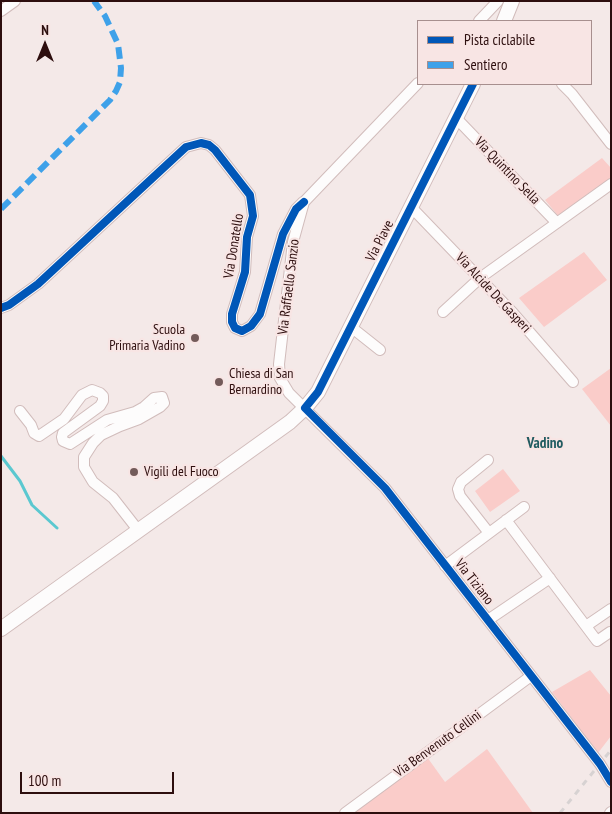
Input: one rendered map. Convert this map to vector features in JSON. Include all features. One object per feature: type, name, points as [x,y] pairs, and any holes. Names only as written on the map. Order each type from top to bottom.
[{"type":"main road","points":[[504,20],[512,1]]},
{"type":"main road","name":"Via Piave","points":[[1,629],[290,422],[305,408],[318,392],[473,85]]},
{"type":"street","points":[[1,11],[15,1]]},
{"type":"street","points":[[479,20],[498,1]]},
{"type":"street","name":"Via Raffaello Sanzio","points":[[305,408],[289,393],[280,378],[279,364],[293,242],[304,202],[417,84]]},
{"type":"street","points":[[563,85],[611,144]]},
{"type":"street","name":"Via Quintino Sella","points":[[457,119],[557,223]]},
{"type":"street","name":"Via Donatello","points":[[1,308],[10,305],[38,284],[186,147],[201,143],[209,145],[215,150],[250,195],[253,216],[247,237],[245,272],[232,314],[232,322],[235,328],[242,331],[252,326],[260,314],[283,234],[296,209],[304,202]]},
{"type":"street","points":[[443,312],[480,278],[611,184]]},
{"type":"street","name":"Via Alcide De Gasperi","points":[[411,207],[480,278],[573,382]]},
{"type":"street","points":[[351,327],[380,350]]},
{"type":"street","points":[[20,411],[31,425],[34,433],[39,436],[64,419],[82,395],[92,390],[100,392],[103,401],[100,406],[63,433],[63,441],[70,444],[108,420],[135,412],[154,398],[162,397],[164,404],[160,407],[139,419],[101,435],[84,457],[84,467],[93,482],[113,498],[138,530]]},
{"type":"street","name":"Via Tiziano","points":[[305,408],[385,488],[600,764],[611,782]]},
{"type":"street","points":[[488,460],[460,482],[458,489],[460,496],[490,533]]},
{"type":"street","points":[[445,566],[524,507]]},
{"type":"street","points":[[506,520],[597,641],[610,632]]},
{"type":"street","points":[[488,620],[550,578]]},
{"type":"street","points":[[586,626],[611,609]]},
{"type":"street","name":"Via Benvenuto Cellini","points":[[345,813],[531,676]]},
{"type":"shaded area","points":[[602,158],[611,168],[611,180],[560,218],[545,200]]},
{"type":"shaded area","points":[[584,252],[607,280],[544,327],[519,298]]},
{"type":"shaded area","points":[[611,368],[611,426],[582,389]]},
{"type":"shaded area","points":[[503,469],[520,491],[490,512],[475,491]]},
{"type":"shaded area","points":[[590,670],[611,696],[611,736],[598,753],[552,692]]},
{"type":"shaded area","points":[[487,749],[533,813],[353,813],[422,763],[427,757],[445,782]]},
{"type":"waterway","points":[[1,456],[20,481],[32,505],[57,528]]},
{"type":"railway","points":[[560,813],[611,750]]},
{"type":"marked path","points":[[1,209],[110,100],[116,91],[120,82],[121,68],[118,44],[105,16],[94,1]]},
{"type":"cycle path","points":[[472,85],[318,392],[305,408],[385,488],[600,764],[611,782]]},
{"type":"cycle path","points":[[1,308],[9,305],[38,284],[186,147],[201,143],[209,145],[215,150],[250,195],[253,216],[247,237],[245,272],[232,314],[232,322],[235,328],[242,331],[251,326],[260,314],[283,234],[296,209],[304,202]]},
{"type":"place","name":"Scuola Primaria Vadino","points":[[195,338]]},
{"type":"place","name":"Chiesa di San Bernardino","points":[[219,382]]},
{"type":"place","name":"Vigili del Fuoco","points":[[134,472]]},
{"type":"district","name":"Vadino","points":[[545,444]]}]
